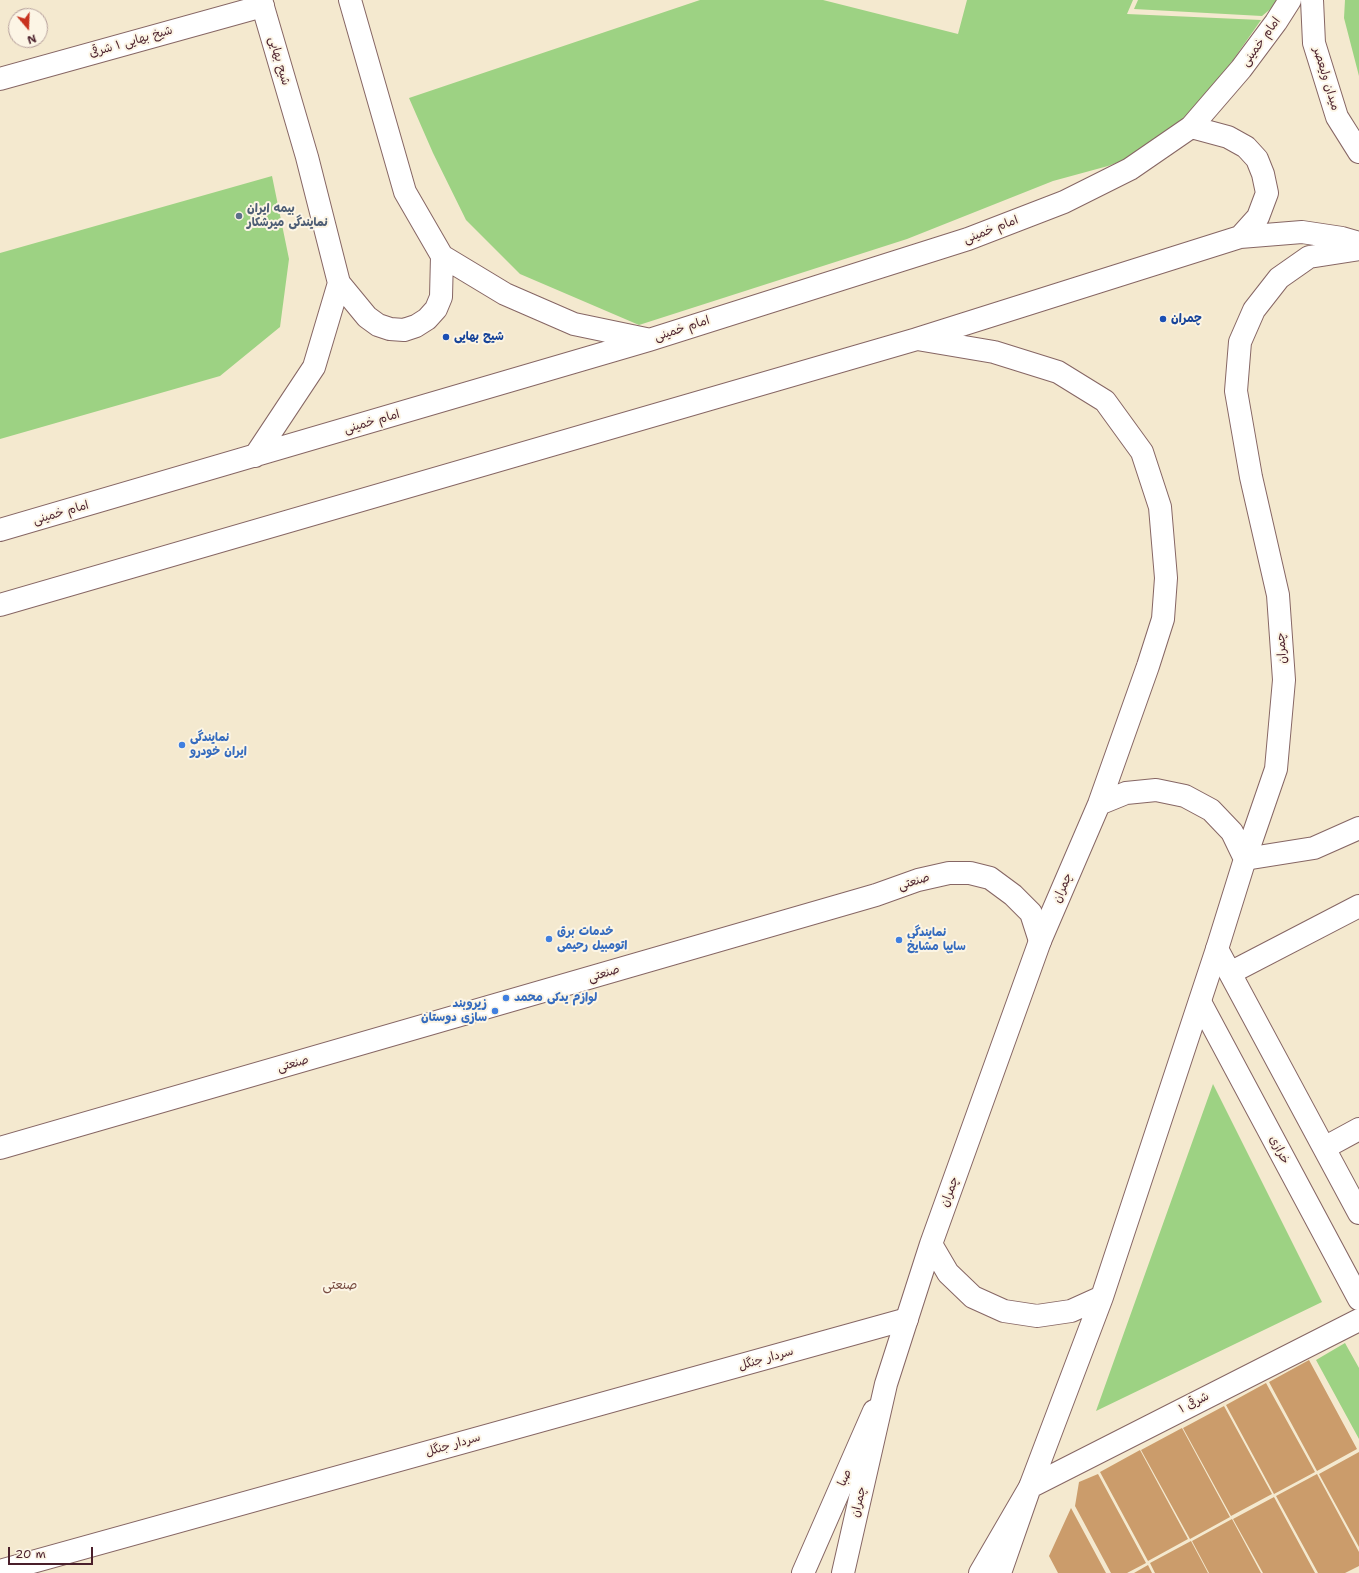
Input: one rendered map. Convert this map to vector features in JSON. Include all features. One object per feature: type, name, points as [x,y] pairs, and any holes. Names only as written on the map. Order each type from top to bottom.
[{"type":"main road","points":[[350,0],[405,192],[442,256],[505,294],[574,324],[649,340]]},
{"type":"main road","name":"امام خمینی","points":[[0,530],[649,340],[968,239],[1064,202],[1130,169],[1191,127],[1242,69],[1290,0]]},
{"type":"main road","name":"میدان ولیعصر","points":[[1312,0],[1314,43],[1337,117],[1359,152]]},
{"type":"main road","name":"شیخ بهایی ۱ شرقی","points":[[0,80],[262,3]]},
{"type":"main road","name":"شیح بهایی","points":[[262,3],[307,157],[339,283]]},
{"type":"main road","points":[[1191,127],[1228,137],[1246,147],[1257,159],[1263,174],[1267,193],[1258,217],[1240,237]]},
{"type":"main road","points":[[0,605],[917,340],[1240,237],[1302,232],[1342,238],[1359,243]]},
{"type":"main road","name":"چمران","points":[[1000,1573],[1030,1487],[1102,1297],[1218,949],[1244,859],[1276,769],[1284,680],[1278,595],[1252,477],[1236,391],[1240,342],[1254,310],[1279,278],[1309,257],[1359,249]]},
{"type":"main road","points":[[339,283],[367,317],[378,325],[390,329],[404,330],[416,326],[427,319],[436,309],[441,297],[442,256]]},
{"type":"main road","points":[[255,456],[314,367],[339,283]]},
{"type":"main road","name":"چمران","points":[[843,1573],[886,1384],[931,1244],[1040,941],[1099,804],[1164,618],[1166,578],[1160,507],[1142,452],[1105,401],[1058,372],[994,352],[917,340]]},
{"type":"main road","points":[[1099,804],[1126,793],[1156,790],[1185,796],[1211,810],[1232,832],[1244,859],[1314,848],[1359,828]]},
{"type":"main road","name":"صنعتی","points":[[0,1148],[876,895],[918,880],[949,873],[970,873],[990,878],[996,882],[1012,895],[1031,914],[1040,941]]},
{"type":"main road","points":[[1230,973],[1359,906]]},
{"type":"main road","points":[[1218,949],[1359,1213]]},
{"type":"main road","name":"خرازی","points":[[1200,1002],[1359,1299]]},
{"type":"main road","points":[[1324,1148],[1359,1129]]},
{"type":"main road","points":[[931,1244],[948,1273],[973,1297],[1004,1311],[1037,1316],[1071,1311],[1102,1297]]},
{"type":"main road","name":"سردار جنگل","points":[[0,1571],[907,1320]]},
{"type":"main road","name":"۱ شرقی","points":[[1030,1487],[1359,1320]]},
{"type":"main road","name":"صبا","points":[[803,1573],[886,1384]]},
{"type":"main road","name":"چمران","points":[[980,1573],[1030,1487]]},
{"type":"green space","points":[[700,0],[823,0],[958,34],[967,0],[1133,0],[1127,14],[1261,20],[1226,70],[1202,99],[1175,127],[1140,154],[1108,166],[1053,181],[907,239],[639,325],[520,274],[466,220],[433,153],[409,98]]},
{"type":"green space","points":[[1138,0],[1280,1],[1262,16],[1134,9]]},
{"type":"green space","points":[[1345,0],[1359,0],[1359,76],[1344,18]]},
{"type":"green space","points":[[272,176],[289,259],[280,327],[220,376],[0,439],[0,253]]},
{"type":"green space","points":[[1213,1084],[1322,1302],[1096,1411]]},
{"type":"green space","points":[[1345,1343],[1359,1368],[1359,1439],[1316,1360]]},
{"type":"building","points":[[1309,1360],[1357,1449],[1317,1471],[1269,1382]]},
{"type":"building","points":[[1266,1383],[1315,1472],[1274,1494],[1226,1405]]},
{"type":"building","points":[[1224,1406],[1272,1494],[1231,1516],[1183,1428]]},
{"type":"building","points":[[1182,1428],[1230,1517],[1190,1539],[1141,1450]]},
{"type":"building","points":[[1140,1450],[1188,1539],[1148,1561],[1100,1472]]},
{"type":"building","points":[[1359,1452],[1359,1547],[1319,1474]]},
{"type":"building","points":[[1098,1474],[1146,1563],[1127,1573],[1111,1573],[1075,1506],[1079,1482]]},
{"type":"building","points":[[1317,1474],[1359,1552],[1359,1566],[1345,1573],[1318,1573],[1276,1496]]},
{"type":"building","points":[[1274,1497],[1315,1573],[1263,1573],[1233,1519]]},
{"type":"building","points":[[1071,1508],[1106,1573],[1058,1573],[1049,1556]]},
{"type":"building","points":[[1232,1519],[1261,1573],[1209,1573],[1192,1541]]},
{"type":"building","points":[[1191,1541],[1208,1573],[1155,1573],[1150,1563]]},
{"type":"building","points":[[1148,1565],[1152,1573],[1134,1573]]},
{"type":"place","name":"بیمه ایران نمایندگی میرشکار","points":[[239,216]]},
{"type":"place","name":"چمران","points":[[1163,319]]},
{"type":"place","name":"شیح بهایی","points":[[446,337]]},
{"type":"place","name":"نمایندگی ایران خودرو","points":[[182,745]]},
{"type":"place","name":"خدمات برق اتومبیل رحیمی","points":[[549,939]]},
{"type":"place","name":"نمایندگی سایپا مشایخ","points":[[899,940]]},
{"type":"place","name":"لوازم یدکی محمد","points":[[506,998]]},
{"type":"place","name":"زیروبند سازی دوستان","points":[[495,1011]]},
{"type":"district","name":"صنعتی","points":[[340,1286]]}]
